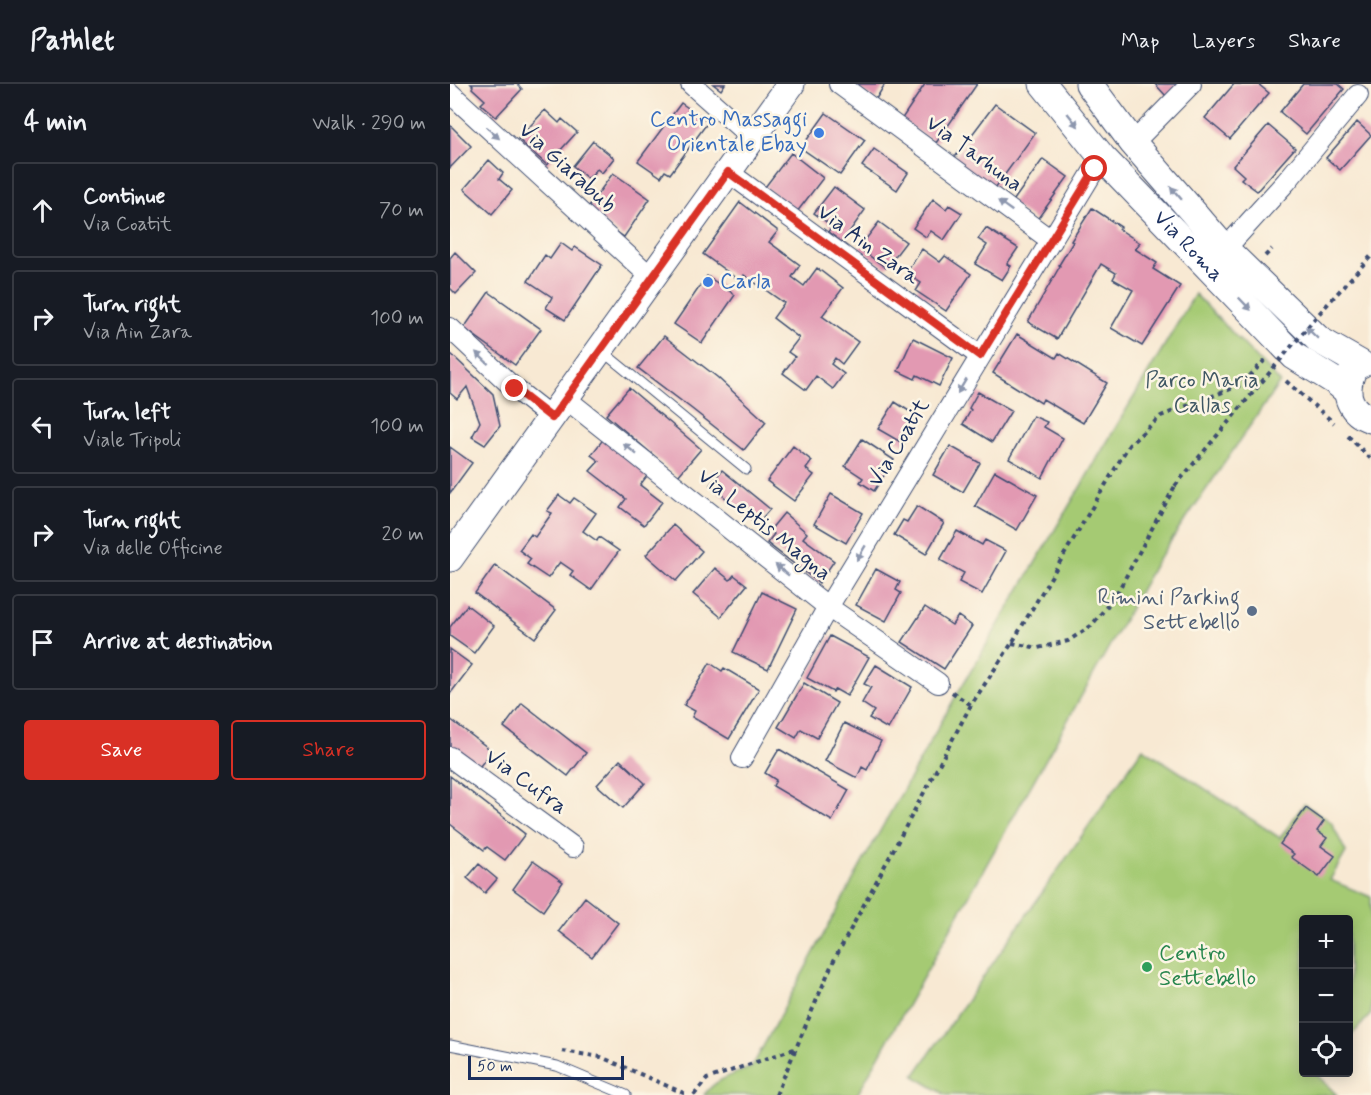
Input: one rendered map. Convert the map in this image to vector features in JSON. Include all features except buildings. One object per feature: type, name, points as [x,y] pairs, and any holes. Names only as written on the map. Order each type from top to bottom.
[{"type":"main road","points":[[450,558],[791,84]]},
{"type":"main road","name":"Via Roma","points":[[1043,84],[1102,157],[1294,356],[1347,391]]},
{"type":"main road","name":"Via Roma","points":[[1089,84],[1133,143],[1225,249],[1319,340],[1366,362]]},
{"type":"main road","points":[[1366,362],[1355,369],[1350,376],[1347,391],[1353,407],[1361,415],[1371,419]]},
{"type":"street","points":[[691,84],[752,138]]},
{"type":"street","name":"Via Tarhuna","points":[[839,84],[1052,241]]},
{"type":"street","points":[[1133,143],[1191,84]]},
{"type":"street","name":"Via Giarabub","points":[[450,93],[652,278]]},
{"type":"street","name":"Via Roma","points":[[1225,249],[1286,182],[1358,95]]},
{"type":"street","name":"Via Coatit","points":[[742,758],[828,607],[1102,157]]},
{"type":"street","name":"Via Ain Zara","points":[[728,172],[980,356]]},
{"type":"street","name":"Via Leptis Magna","points":[[450,328],[515,389],[558,408],[828,607],[938,683]]},
{"type":"street","name":"Via Cufra","points":[[450,757],[573,847]]},
{"type":"lane","points":[[601,350],[746,469]]},
{"type":"lane","points":[[450,1045],[557,1066],[626,1095]]},
{"type":"path","points":[[1012,643],[1038,648],[1068,642],[1091,626],[1116,596],[1175,486],[1316,317],[1371,256]]},
{"type":"path","points":[[776,1095],[832,964],[971,705],[1012,643],[1129,445],[1161,416],[1241,385],[1264,361],[1273,369]]},
{"type":"path","points":[[1282,377],[1335,424]]},
{"type":"path","points":[[1344,432],[1371,459]]},
{"type":"path","points":[[694,1095],[707,1079],[795,1049]]},
{"type":"green space","name":"Parco Maria Callas","points":[[1195,294],[1280,382],[1155,564],[857,1095],[704,1095],[720,1081],[752,1067],[956,696]]},
{"type":"green space","name":"Centro Settebello","points":[[1143,748],[1280,838],[1304,804],[1331,822],[1346,852],[1330,880],[1371,897],[1371,1014],[1353,1034],[1353,915],[1299,915],[1299,1077],[1319,1077],[1337,1095],[946,1095],[914,1076]]},
{"type":"place","name":"Centro Massaggi Orientale Ebay","points":[[819,133]]},
{"type":"place","name":"Carla","points":[[708,282]]},
{"type":"place","name":"Rimini Parking Settebello","points":[[1252,611]]},
{"type":"place","name":"Centro Settebello","points":[[1147,967]]},
{"type":"route","points":[[515,389],[552,418],[728,172],[980,356],[1095,169]]}]
